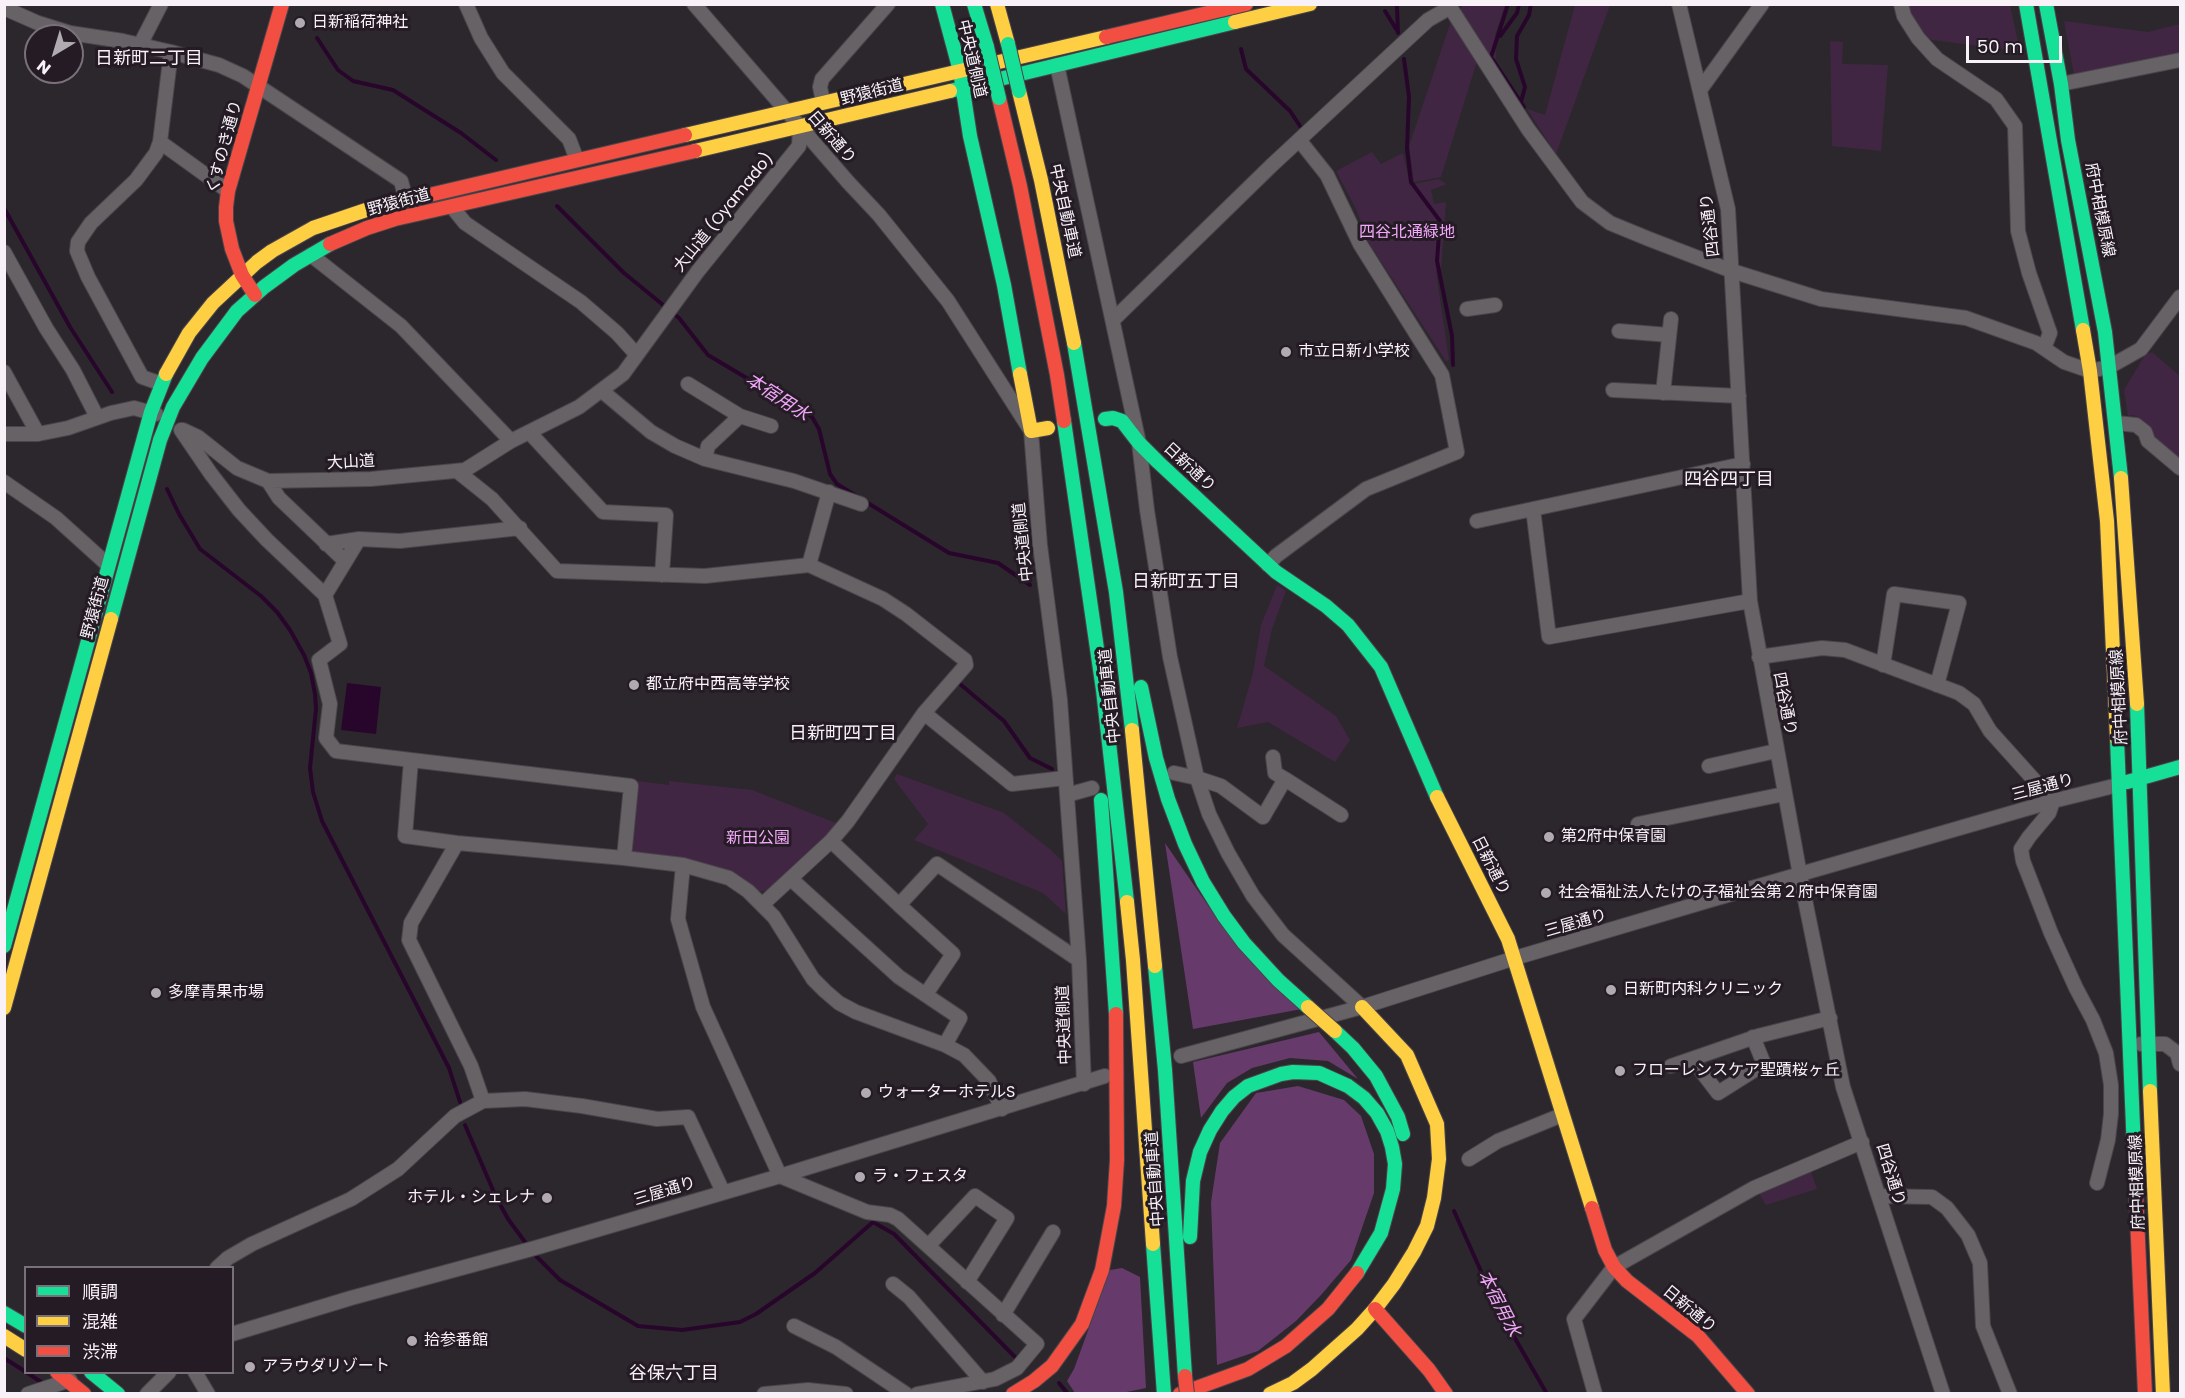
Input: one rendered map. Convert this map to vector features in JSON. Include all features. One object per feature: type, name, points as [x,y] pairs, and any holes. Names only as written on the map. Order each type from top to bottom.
[{"type":"main road","name":"くすのき通り","points":[[255,295],[242,275],[231,249],[226,221],[228,191],[282,4]]},
{"type":"main road","name":"中央道側道","points":[[942,4],[960,71],[970,136],[1001,274],[1030,431]]},
{"type":"main road","name":"中央自動車道","points":[[974,4],[1027,219],[1057,375],[1108,724],[1132,948],[1164,1389]]},
{"type":"main road","name":"中央自動車道","points":[[997,4],[1041,180],[1080,371],[1116,591],[1130,706],[1165,1070],[1187,1394]]},
{"type":"main road","name":"野猿街道","points":[[4,946],[151,412],[162,384],[189,333],[213,303],[242,275],[272,251],[313,228],[406,200],[1246,4]]},
{"type":"main road","name":"野猿街道","points":[[4,1008],[143,499],[168,420],[187,382],[211,345],[237,311],[274,279],[311,255],[367,228],[395,219],[800,127],[1310,4]]},
{"type":"main road","name":"府中相模原線","points":[[2026,4],[2090,371],[2107,521],[2116,684],[2118,785],[2145,1394]]},
{"type":"main road","name":"府中相模原線","points":[[2046,4],[2061,84],[2068,140],[2089,241],[2109,367],[2129,561],[2141,778],[2148,1044],[2163,1394]]},
{"type":"main road","points":[[2051,144],[2068,140]]},
{"type":"main road","name":"日新通り","points":[[1105,418],[1122,421],[1139,443],[1268,565],[1326,606],[1348,625],[1380,667],[1390,685],[1443,810],[1504,930],[1515,958],[1600,1236],[1614,1267],[1628,1281],[1698,1336],[1748,1394]]},
{"type":"main road","points":[[1030,431],[1048,428]]},
{"type":"main road","points":[[1013,1394],[1052,1366],[1082,1323],[1102,1270],[1116,1183],[1116,1012],[1094,713],[1072,469]]},
{"type":"main road","points":[[1097,473],[1156,758],[1178,826],[1203,882],[1233,929],[1278,980],[1353,1048],[1376,1076],[1398,1117],[1406,1154],[1403,1201],[1396,1224],[1388,1244],[1368,1277],[1348,1303],[1320,1333],[1284,1360],[1218,1394]]},
{"type":"main road","points":[[2118,785],[2181,767]]},
{"type":"main road","points":[[1270,1394],[1293,1383],[1312,1369],[1357,1329],[1375,1309],[1394,1284],[1427,1226],[1434,1198],[1438,1159],[1437,1124],[1407,1055],[1362,1007]]},
{"type":"main road","points":[[1180,1394],[1248,1369],[1286,1346],[1328,1309],[1357,1274],[1371,1252],[1389,1210],[1395,1164],[1387,1131],[1377,1113],[1348,1086],[1319,1073],[1281,1074],[1265,1079],[1248,1086],[1234,1098],[1210,1130],[1200,1152],[1193,1180],[1185,1376]]},
{"type":"main road","points":[[1375,1309],[1429,1370],[1446,1394]]},
{"type":"main road","points":[[4,1312],[24,1325]]},
{"type":"main road","points":[[4,1336],[24,1349]]},
{"type":"main road","points":[[95,1374],[118,1394]]},
{"type":"main road","points":[[62,1376],[84,1394]]},
{"type":"street","points":[[140,45],[161,4]]},
{"type":"street","points":[[466,4],[482,38],[503,73],[569,140],[577,160]]},
{"type":"street","name":"日新通り","points":[[694,4],[879,215],[948,301],[1030,431]]},
{"type":"street","points":[[823,102],[820,87],[822,79],[888,4]]},
{"type":"street","name":"四谷通り","points":[[1679,4],[1728,209],[1750,601],[1784,794],[1843,1087],[1943,1394]]},
{"type":"street","points":[[1700,90],[1762,4]]},
{"type":"street","points":[[1901,4],[1904,16],[1918,38],[1937,59],[1996,99],[2015,126],[2018,231],[2049,333],[2044,348]]},
{"type":"street","points":[[1113,320],[1272,165],[1428,20],[1449,6],[1533,136],[1582,202],[1610,223],[1732,271],[1821,299],[1966,318],[2044,348],[2064,362],[2090,371],[2109,367],[2141,349],[2181,297]]},
{"type":"street","points":[[4,8],[38,23],[70,33],[140,45],[219,65],[259,86],[401,181],[406,200]]},
{"type":"street","points":[[162,384],[142,377],[88,277],[77,251],[78,242],[91,223],[136,180],[151,161],[160,142],[171,52]]},
{"type":"street","points":[[2061,84],[2181,60]]},
{"type":"street","points":[[1057,65],[1139,443],[1170,657],[1197,778],[1209,814],[1253,896],[1283,934],[1362,1007]]},
{"type":"street","name":"大山道 (Oyamado)","points":[[669,311],[698,271],[799,146],[800,127]]},
{"type":"street","points":[[1268,565],[1276,556],[1366,489],[1457,452],[1442,375],[1360,244],[1327,175],[1300,141]]},
{"type":"street","points":[[160,142],[228,191]]},
{"type":"street","points":[[452,207],[465,223],[581,302],[617,333],[636,354]]},
{"type":"street","points":[[4,252],[46,328],[73,370],[97,417]]},
{"type":"street","points":[[311,255],[400,326],[511,441]]},
{"type":"street","points":[[1467,309],[1495,305]]},
{"type":"street","name":"大山道","points":[[4,434],[38,434],[68,428],[97,417],[134,408],[151,412],[168,420],[198,437],[237,468],[268,481],[371,479],[465,470],[511,441],[579,407],[602,391],[623,374],[669,311]]},
{"type":"street","points":[[1664,393],[1671,319]]},
{"type":"street","points":[[1619,332],[1670,334]]},
{"type":"street","points":[[4,372],[38,434]]},
{"type":"street","points":[[688,384],[740,416],[771,426]]},
{"type":"street","points":[[1613,390],[1739,396]]},
{"type":"street","points":[[602,391],[651,432],[675,446],[705,459],[761,472],[861,504]]},
{"type":"street","points":[[705,459],[708,446],[740,416]]},
{"type":"street","points":[[2116,423],[2136,425],[2145,432],[2148,441],[2181,468]]},
{"type":"street","points":[[182,429],[211,474],[239,510],[325,595],[340,644],[319,660],[330,704],[326,738],[336,751],[631,786],[624,858]]},
{"type":"street","name":"中央道側道","points":[[1030,431],[1038,531],[1060,700],[1079,960],[1084,1084]]},
{"type":"street","points":[[529,432],[603,512],[666,515],[663,575]]},
{"type":"street","points":[[1477,521],[1743,464]]},
{"type":"street","points":[[457,471],[492,499],[557,571],[705,576],[809,565],[883,600],[906,614],[965,660],[966,665],[924,713],[848,821],[831,841],[763,904]]},
{"type":"street","points":[[268,481],[279,498],[345,561]]},
{"type":"street","points":[[4,482],[56,518],[108,565]]},
{"type":"street","points":[[809,565],[829,492]]},
{"type":"street","points":[[1533,509],[1549,637],[1750,601]]},
{"type":"street","points":[[326,544],[359,539],[400,541],[520,528]]},
{"type":"street","points":[[325,595],[359,539]]},
{"type":"street","points":[[1883,664],[1894,594],[1959,603],[1937,685]]},
{"type":"street","points":[[1759,657],[1822,648],[1845,650],[1959,693],[1974,704],[1990,731],[2053,801],[2049,813],[2021,849],[2023,861],[2051,933],[2093,1020],[2106,1053],[2111,1114],[2108,1140],[2097,1183]]},
{"type":"street","points":[[924,713],[1012,784],[1065,778]]},
{"type":"street","points":[[1709,766],[1776,751]]},
{"type":"street","points":[[1273,757],[1275,773],[1341,815]]},
{"type":"street","points":[[411,760],[405,836],[683,865],[729,878],[763,904],[774,917],[813,979],[839,1003],[856,1012],[945,1045],[964,1055],[989,1080],[1002,1109]]},
{"type":"street","points":[[1176,779],[1197,778],[1221,786],[1263,817],[1285,779]]},
{"type":"street","name":"三屋通り","points":[[1181,1056],[1362,1007],[1515,958],[2053,801],[2118,785]]},
{"type":"street","points":[[1067,795],[1092,791]]},
{"type":"street","points":[[1638,824],[1784,794]]},
{"type":"street","points":[[831,841],[898,906],[953,954],[926,994]]},
{"type":"street","points":[[457,843],[411,922],[409,940],[471,1065],[483,1101]]},
{"type":"street","points":[[898,906],[937,864],[1079,960]]},
{"type":"street","points":[[683,865],[678,919],[703,1007],[780,1176],[867,1212],[890,1215],[929,1245],[966,1282],[1037,1344],[1017,1368],[995,1379],[917,1394]]},
{"type":"street","points":[[791,879],[900,976],[960,1018],[945,1045]]},
{"type":"street","points":[[1671,1066],[1753,1037],[1830,1018]]},
{"type":"street","points":[[1692,1059],[1718,1093],[1764,1064],[1753,1037]]},
{"type":"street","points":[[2130,1044],[2165,1044],[2177,1053],[2181,1064]]},
{"type":"street","name":"三屋通り","points":[[234,1333],[780,1176],[1105,1076]]},
{"type":"street","points":[[219,1266],[252,1244],[351,1199],[398,1169],[455,1116],[483,1101],[525,1099],[657,1119],[688,1117],[723,1192]]},
{"type":"street","points":[[1469,1159],[1497,1141],[1562,1115]]},
{"type":"street","points":[[1595,1394],[1574,1319],[1614,1267],[1754,1188],[1862,1142]]},
{"type":"street","points":[[929,1245],[975,1196],[1007,1218],[966,1282]]},
{"type":"street","points":[[1878,1196],[1932,1197],[1947,1208],[1968,1235],[1980,1263],[1983,1326],[2010,1394]]},
{"type":"street","points":[[1003,1315],[1053,1232]]},
{"type":"street","points":[[893,1284],[909,1297],[983,1382]]},
{"type":"street","points":[[794,1326],[836,1347],[906,1394]]},
{"type":"street","points":[[28,1394],[62,1376],[83,1374]]},
{"type":"street","points":[[147,1394],[167,1374]]},
{"type":"street","points":[[196,1374],[208,1394]]},
{"type":"street","points":[[764,1394],[808,1390],[846,1394]]},
{"type":"green space","points":[[1463,5],[1505,5],[1495,35],[1496,58],[1489,63],[1465,27],[1460,9]]},
{"type":"green space","points":[[1575,5],[1610,5],[1556,154],[1527,109],[1545,115]]},
{"type":"green space","points":[[1904,5],[2010,5],[2020,51],[1924,39]]},
{"type":"green space","points":[[1452,18],[1477,61],[1441,177],[1414,182],[1409,146]]},
{"type":"green space","points":[[2064,21],[2148,32],[2180,24],[2180,54],[2074,75]]},
{"type":"green space","points":[[1830,41],[1843,42],[1842,64],[1888,65],[1881,151],[1832,146]]},
{"type":"green space","name":"四谷北通緑地","points":[[1372,152],[1381,164],[1403,153],[1410,185],[1438,179],[1447,184],[1431,190],[1434,204],[1446,202],[1441,270],[1436,271],[1449,360],[1446,361],[1369,243],[1356,209],[1336,171]]},
{"type":"green space","points":[[2152,352],[2180,376],[2180,460],[2152,436],[2146,423],[2134,415],[2128,416],[2124,390],[2145,355]]},
{"type":"green space","points":[[1277,585],[1286,591],[1272,629],[1264,666],[1336,716],[1350,740],[1335,762],[1268,722],[1237,728],[1253,673],[1261,625]]},
{"type":"green space","points":[[897,774],[1004,813],[1051,850],[1062,861],[1066,914],[1043,893],[914,840],[928,824],[894,779]]},
{"type":"green space","name":"新田公園","points":[[637,781],[669,785],[669,781],[752,790],[841,825],[770,890],[759,892],[636,857],[630,850]]},
{"type":"green space","points":[[1809,1166],[1817,1189],[1766,1205],[1756,1189]]},
{"type":"shaded area","points":[[347,683],[381,687],[376,734],[341,730]]},
{"type":"shaded area","points":[[1165,843],[1223,927],[1302,1009],[1193,1029]]},
{"type":"shaded area","points":[[1319,1032],[1358,1079],[1328,1061],[1290,1058],[1252,1068],[1227,1083],[1201,1118],[1193,1062]]},
{"type":"shaded area","points":[[1298,1086],[1344,1100],[1361,1116],[1374,1154],[1374,1193],[1351,1260],[1321,1295],[1296,1321],[1258,1351],[1217,1365],[1211,1202],[1220,1143],[1256,1093]]},
{"type":"shaded area","points":[[1122,1268],[1140,1277],[1146,1388],[1122,1393],[1075,1393],[1067,1381],[1074,1369],[1110,1270]]},
{"type":"waterway","points":[[1508,4],[1491,57],[1524,107]]},
{"type":"waterway","points":[[1500,36],[1517,13],[1519,4]]},
{"type":"waterway","points":[[1521,102],[1525,87],[1516,59],[1517,36],[1529,15],[1531,4]]},
{"type":"waterway","points":[[1397,7],[1398,33]]},
{"type":"waterway","points":[[1385,11],[1398,32]]},
{"type":"waterway","name":"本宿用水","points":[[317,38],[338,70],[353,81],[393,90],[461,133],[496,160]]},
{"type":"waterway","points":[[1241,49],[1246,69],[1290,111],[1300,126]]},
{"type":"waterway","points":[[1404,59],[1409,97],[1407,148],[1411,182],[1440,221],[1437,261],[1452,336],[1453,365]]},
{"type":"waterway","name":"本宿用水","points":[[557,206],[624,273],[679,318],[708,355],[812,417],[819,429],[830,474],[837,484],[949,553],[998,563],[1030,585]]},
{"type":"waterway","points":[[4,208],[70,327],[112,392]]},
{"type":"waterway","points":[[167,489],[200,549],[261,596],[277,612],[304,655],[311,673],[315,694],[316,709],[310,768],[313,792],[322,821],[449,1068],[460,1102]]},
{"type":"waterway","points":[[960,684],[1004,721],[1030,758],[1052,769]]},
{"type":"waterway","points":[[465,1125],[496,1197],[508,1219],[528,1246]]},
{"type":"waterway","name":"本宿用水","points":[[1454,1211],[1497,1307],[1547,1394]]},
{"type":"waterway","points":[[532,1252],[560,1280],[638,1326],[682,1330],[740,1322],[756,1314],[815,1273],[873,1222],[894,1234],[1015,1357]]},
{"type":"waterway","points":[[4,1358],[24,1371]]},
{"type":"waterway","points":[[29,1374],[41,1382]]},
{"type":"waterway","points":[[1059,1383],[1068,1394]]},
{"type":"traffic: fast","points":[[942,4],[960,71],[970,136],[1004,285],[1020,374]]},
{"type":"traffic: fast","points":[[974,4],[987,47]]},
{"type":"traffic: fast","points":[[2026,4],[2083,330]]},
{"type":"traffic: fast","points":[[2046,4],[2061,84],[2068,140],[2105,332],[2121,478]]},
{"type":"traffic: fast","points":[[950,91],[1235,22]]},
{"type":"traffic: fast","points":[[1008,44],[1019,91]]},
{"type":"traffic: fast","points":[[987,47],[999,98]]},
{"type":"traffic: fast","points":[[111,619],[160,440],[173,407],[202,358],[237,311],[294,265],[330,244]]},
{"type":"traffic: fast","points":[[1074,343],[1116,592],[1132,730]]},
{"type":"traffic: fast","points":[[4,946],[151,412],[166,374]]},
{"type":"traffic: fast","points":[[1105,419],[1113,418],[1122,421],[1158,462],[1276,572],[1326,606],[1348,625],[1381,667],[1437,797]]},
{"type":"traffic: fast","points":[[1064,421],[1103,690],[1127,902]]},
{"type":"traffic: fast","points":[[1141,687],[1156,758],[1168,799],[1185,844],[1203,882],[1244,943],[1278,980],[1308,1007]]},
{"type":"traffic: fast","points":[[2137,704],[2150,1091]]},
{"type":"traffic: fast","points":[[2117,739],[2134,1151]]},
{"type":"traffic: fast","points":[[2127,782],[2180,767]]},
{"type":"traffic: fast","points":[[1101,800],[1116,1014]]},
{"type":"traffic: fast","points":[[1155,966],[1165,1070],[1185,1376]]},
{"type":"traffic: fast","points":[[1335,1031],[1353,1048],[1376,1076],[1398,1117],[1403,1134]]},
{"type":"traffic: fast","points":[[1190,1237],[1193,1181],[1200,1152],[1222,1111],[1248,1086],[1281,1074],[1319,1073],[1348,1086],[1364,1098],[1377,1113],[1387,1131],[1392,1147],[1395,1164],[1393,1189],[1381,1233],[1357,1273]]},
{"type":"traffic: fast","points":[[1153,1244],[1164,1394]]},
{"type":"traffic: fast","points":[[4,1313],[24,1325]]},
{"type":"traffic: fast","points":[[93,1374],[118,1394]]},
{"type":"traffic: slow","points":[[997,4],[1008,44]]},
{"type":"traffic: slow","points":[[1235,22],[1310,4]]},
{"type":"traffic: slow","points":[[685,135],[1106,37]]},
{"type":"traffic: slow","points":[[695,151],[950,91]]},
{"type":"traffic: slow","points":[[1019,91],[1041,180],[1074,343]]},
{"type":"traffic: slow","points":[[166,374],[189,333],[213,303],[257,262],[313,228],[391,204]]},
{"type":"traffic: slow","points":[[2083,330],[2090,371],[2107,521],[2117,739]]},
{"type":"traffic: slow","points":[[1020,374],[1031,431],[1048,428]]},
{"type":"traffic: slow","points":[[2121,478],[2137,704]]},
{"type":"traffic: slow","points":[[4,1008],[111,619]]},
{"type":"traffic: slow","points":[[1132,730],[1155,966]]},
{"type":"traffic: slow","points":[[1437,797],[1508,939],[1592,1208]]},
{"type":"traffic: slow","points":[[1127,902],[1153,1244]]},
{"type":"traffic: slow","points":[[1308,1007],[1335,1031]]},
{"type":"traffic: slow","points":[[1270,1394],[1293,1383],[1312,1369],[1357,1329],[1375,1309],[1414,1252],[1427,1226],[1434,1198],[1439,1159],[1437,1124],[1407,1055],[1362,1007]]},
{"type":"traffic: slow","points":[[2150,1091],[2163,1394]]},
{"type":"traffic: slow","points":[[4,1336],[24,1349]]},
{"type":"traffic: jam","points":[[255,295],[242,275],[232,249],[226,221],[226,207],[228,191],[282,4]]},
{"type":"traffic: jam","points":[[1106,37],[1246,4]]},
{"type":"traffic: jam","points":[[999,98],[1020,186],[1064,421]]},
{"type":"traffic: jam","points":[[391,204],[685,135]]},
{"type":"traffic: jam","points":[[330,244],[395,219],[695,151]]},
{"type":"traffic: jam","points":[[1013,1394],[1052,1366],[1082,1324],[1102,1270],[1114,1206],[1117,1160],[1116,1014]]},
{"type":"traffic: jam","points":[[2134,1151],[2145,1394]]},
{"type":"traffic: jam","points":[[1592,1208],[1605,1250],[1614,1267],[1627,1281],[1698,1336],[1748,1394]]},
{"type":"traffic: jam","points":[[1180,1394],[1248,1369],[1286,1346],[1328,1309],[1357,1273]]},
{"type":"traffic: jam","points":[[1375,1309],[1429,1370],[1446,1394]]},
{"type":"traffic: jam","points":[[59,1374],[84,1394]]},
{"type":"traffic: jam","points":[[1185,1376],[1187,1394]]},
{"type":"place","name":"日新稲荷神社","points":[[300,23]]},
{"type":"place","name":"市立日新小学校","points":[[1286,352]]},
{"type":"place","name":"都立府中西高等学校","points":[[634,685]]},
{"type":"place","name":"第2府中保育園","points":[[1549,837]]},
{"type":"place","name":"社会福祉法人たけの子福祉会第２府中保育園","points":[[1546,893]]},
{"type":"place","name":"日新町内科クリニック","points":[[1611,990]]},
{"type":"place","name":"多摩青果市場","points":[[156,993]]},
{"type":"place","name":"フローレンスケア聖蹟桜ヶ丘","points":[[1620,1071]]},
{"type":"place","name":"ウォーターホテルS","points":[[866,1093]]},
{"type":"place","name":"ラ・フェスタ","points":[[860,1177]]},
{"type":"place","name":"ホテル・シェレナ","points":[[547,1198]]},
{"type":"place","name":"拾参番館","points":[[412,1341]]},
{"type":"place","name":"アラウダリゾート","points":[[250,1367]]},
{"type":"district","name":"日新町二丁目","points":[[149,59]]},
{"type":"district","name":"四谷四丁目","points":[[1729,480]]},
{"type":"district","name":"日新町五丁目","points":[[1186,582]]},
{"type":"district","name":"日新町四丁目","points":[[843,734]]},
{"type":"district","name":"谷保六丁目","points":[[674,1374]]}]
